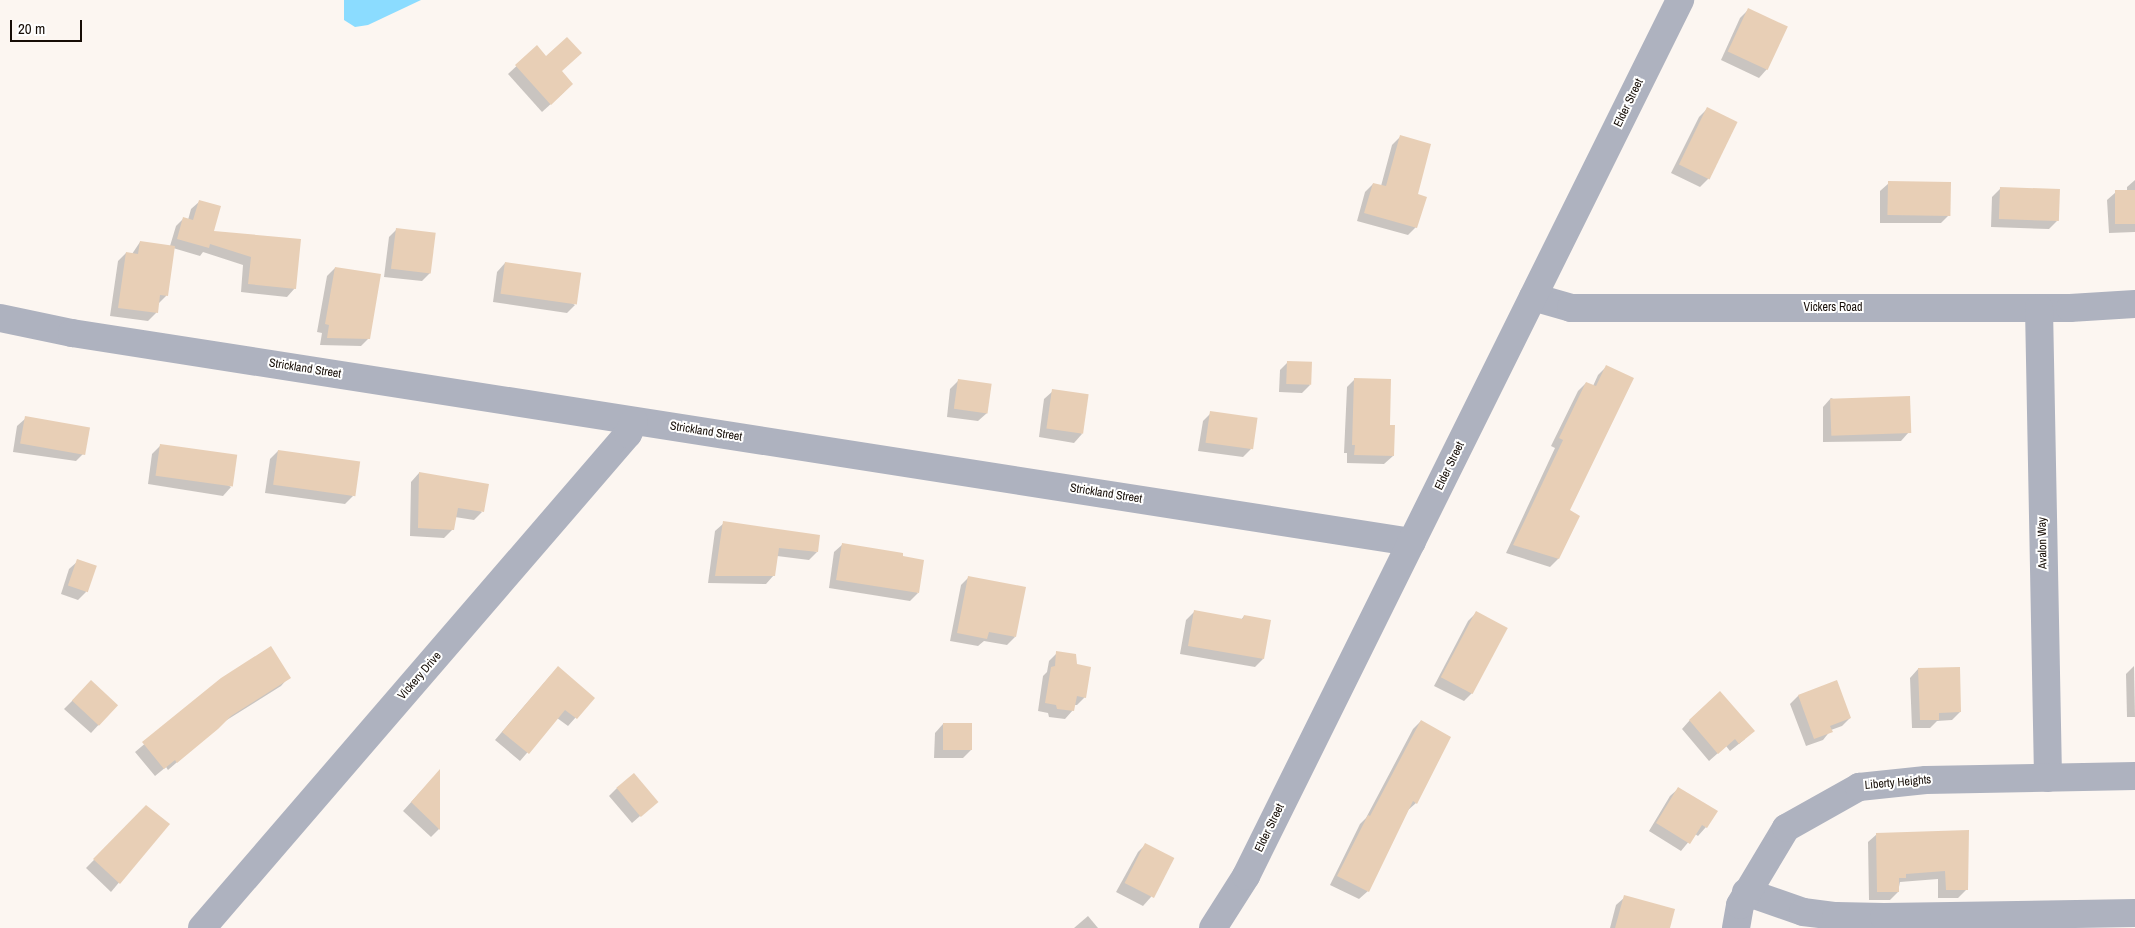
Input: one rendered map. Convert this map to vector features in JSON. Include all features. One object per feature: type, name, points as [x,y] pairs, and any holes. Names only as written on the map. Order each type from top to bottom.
[{"type":"street","name":"Elder Street","points":[[1213,928],[1246,876],[1680,0]]},
{"type":"street","name":"Vickers Road","points":[[1533,297],[1571,308],[2038,308],[2135,304]]},
{"type":"street","name":"Avalon Way","points":[[2038,308],[2048,778]]},
{"type":"street","name":"Strickland Street","points":[[0,318],[82,334],[1412,542]]},
{"type":"street","name":"Vickery Drive","points":[[202,928],[628,434],[634,421]]},
{"type":"street","name":"Liberty Heights","points":[[1736,928],[1740,905],[1746,892],[1786,828],[1860,787],[1926,780],[2135,776]]},
{"type":"street","points":[[1746,892],[1803,912],[1836,916],[2135,913]]},
{"type":"water","points":[[344,0],[421,0],[368,25],[355,27],[344,20]]},
{"type":"building","points":[[1748,8],[1788,27],[1768,70],[1728,52]]},
{"type":"building","points":[[567,37],[582,53],[562,71],[573,84],[551,105],[515,65],[537,45],[546,56]]},
{"type":"building","points":[[1707,107],[1738,122],[1710,179],[1679,165]]},
{"type":"building","points":[[1400,135],[1431,144],[1418,194],[1427,197],[1417,228],[1364,213],[1373,183],[1386,186]]},
{"type":"building","points":[[1888,181],[1951,182],[1950,216],[1887,215]]},
{"type":"building","points":[[2000,187],[2060,189],[2059,221],[1999,219]]},
{"type":"building","points":[[2115,190],[2135,190],[2135,224],[2115,224]]},
{"type":"building","points":[[199,200],[221,206],[214,231],[301,239],[296,289],[248,284],[251,257],[210,244],[209,248],[177,239],[183,217],[193,220]]},
{"type":"building","points":[[396,228],[436,233],[431,274],[391,269]]},
{"type":"building","points":[[140,241],[175,246],[168,296],[160,295],[158,313],[118,308],[126,252],[138,254]]},
{"type":"building","points":[[505,262],[581,273],[577,304],[501,294]]},
{"type":"building","points":[[335,267],[381,274],[370,339],[327,338],[329,325],[325,324]]},
{"type":"building","points":[[1287,361],[1312,362],[1311,385],[1286,384]]},
{"type":"building","points":[[1606,365],[1634,378],[1570,510],[1580,516],[1559,559],[1513,545],[1563,440],[1559,438],[1586,382],[1596,386]]},
{"type":"building","points":[[1354,378],[1391,379],[1390,425],[1395,425],[1394,456],[1354,455],[1355,445],[1352,445]]},
{"type":"building","points":[[958,379],[992,384],[987,413],[954,409]]},
{"type":"building","points":[[1052,389],[1089,394],[1083,434],[1046,429]]},
{"type":"building","points":[[1910,396],[1911,433],[1831,436],[1830,399]]},
{"type":"building","points":[[1210,411],[1258,418],[1253,449],[1206,443]]},
{"type":"building","points":[[25,416],[90,427],[85,455],[20,444]]},
{"type":"building","points":[[160,444],[237,455],[233,487],[156,476]]},
{"type":"building","points":[[278,450],[360,462],[355,496],[273,485]]},
{"type":"building","points":[[419,472],[489,484],[484,512],[458,508],[454,530],[418,528]]},
{"type":"building","points":[[723,521],[820,535],[818,552],[779,548],[775,576],[715,576]]},
{"type":"building","points":[[842,543],[903,553],[903,556],[924,560],[919,593],[836,580]]},
{"type":"building","points":[[77,559],[97,566],[88,592],[68,585]]},
{"type":"building","points":[[968,576],[1026,587],[1016,637],[989,632],[987,639],[957,633]]},
{"type":"building","points":[[1194,610],[1243,619],[1244,615],[1271,620],[1264,659],[1188,646]]},
{"type":"building","points":[[1476,611],[1508,628],[1473,694],[1441,677]]},
{"type":"building","points":[[271,646],[291,678],[231,716],[177,763],[175,760],[164,769],[142,742],[221,678]]},
{"type":"building","points":[[1056,651],[1076,654],[1077,664],[1091,667],[1086,698],[1077,696],[1074,711],[1057,709],[1056,705],[1045,703],[1051,667],[1055,666]]},
{"type":"building","points":[[558,666],[595,698],[577,719],[565,710],[529,754],[502,732]]},
{"type":"building","points":[[1960,667],[1961,712],[1939,713],[1939,720],[1920,720],[1918,668]]},
{"type":"building","points":[[91,680],[118,705],[99,726],[72,700]]},
{"type":"building","points":[[1837,680],[1851,718],[1830,726],[1833,732],[1814,739],[1798,695]]},
{"type":"building","points":[[1720,691],[1755,731],[1739,744],[1735,739],[1718,754],[1689,720]]},
{"type":"building","points":[[1421,720],[1451,737],[1417,804],[1413,801],[1369,892],[1337,876],[1368,815],[1370,816]]},
{"type":"building","points":[[943,723],[972,723],[972,750],[943,750]]},
{"type":"building","points":[[440,769],[440,830],[411,802]]},
{"type":"building","points":[[634,773],[658,802],[641,817],[616,788]]},
{"type":"building","points":[[1678,787],[1718,811],[1707,828],[1702,825],[1690,844],[1656,823]]},
{"type":"building","points":[[146,805],[170,824],[120,884],[93,859]]},
{"type":"building","points":[[1969,830],[1968,890],[1946,890],[1945,871],[1906,874],[1906,878],[1899,878],[1899,892],[1877,892],[1876,833]]},
{"type":"building","points":[[1145,843],[1174,858],[1154,898],[1125,883]]},
{"type":"building","points":[[1624,895],[1675,909],[1670,928],[1615,928]]}]
